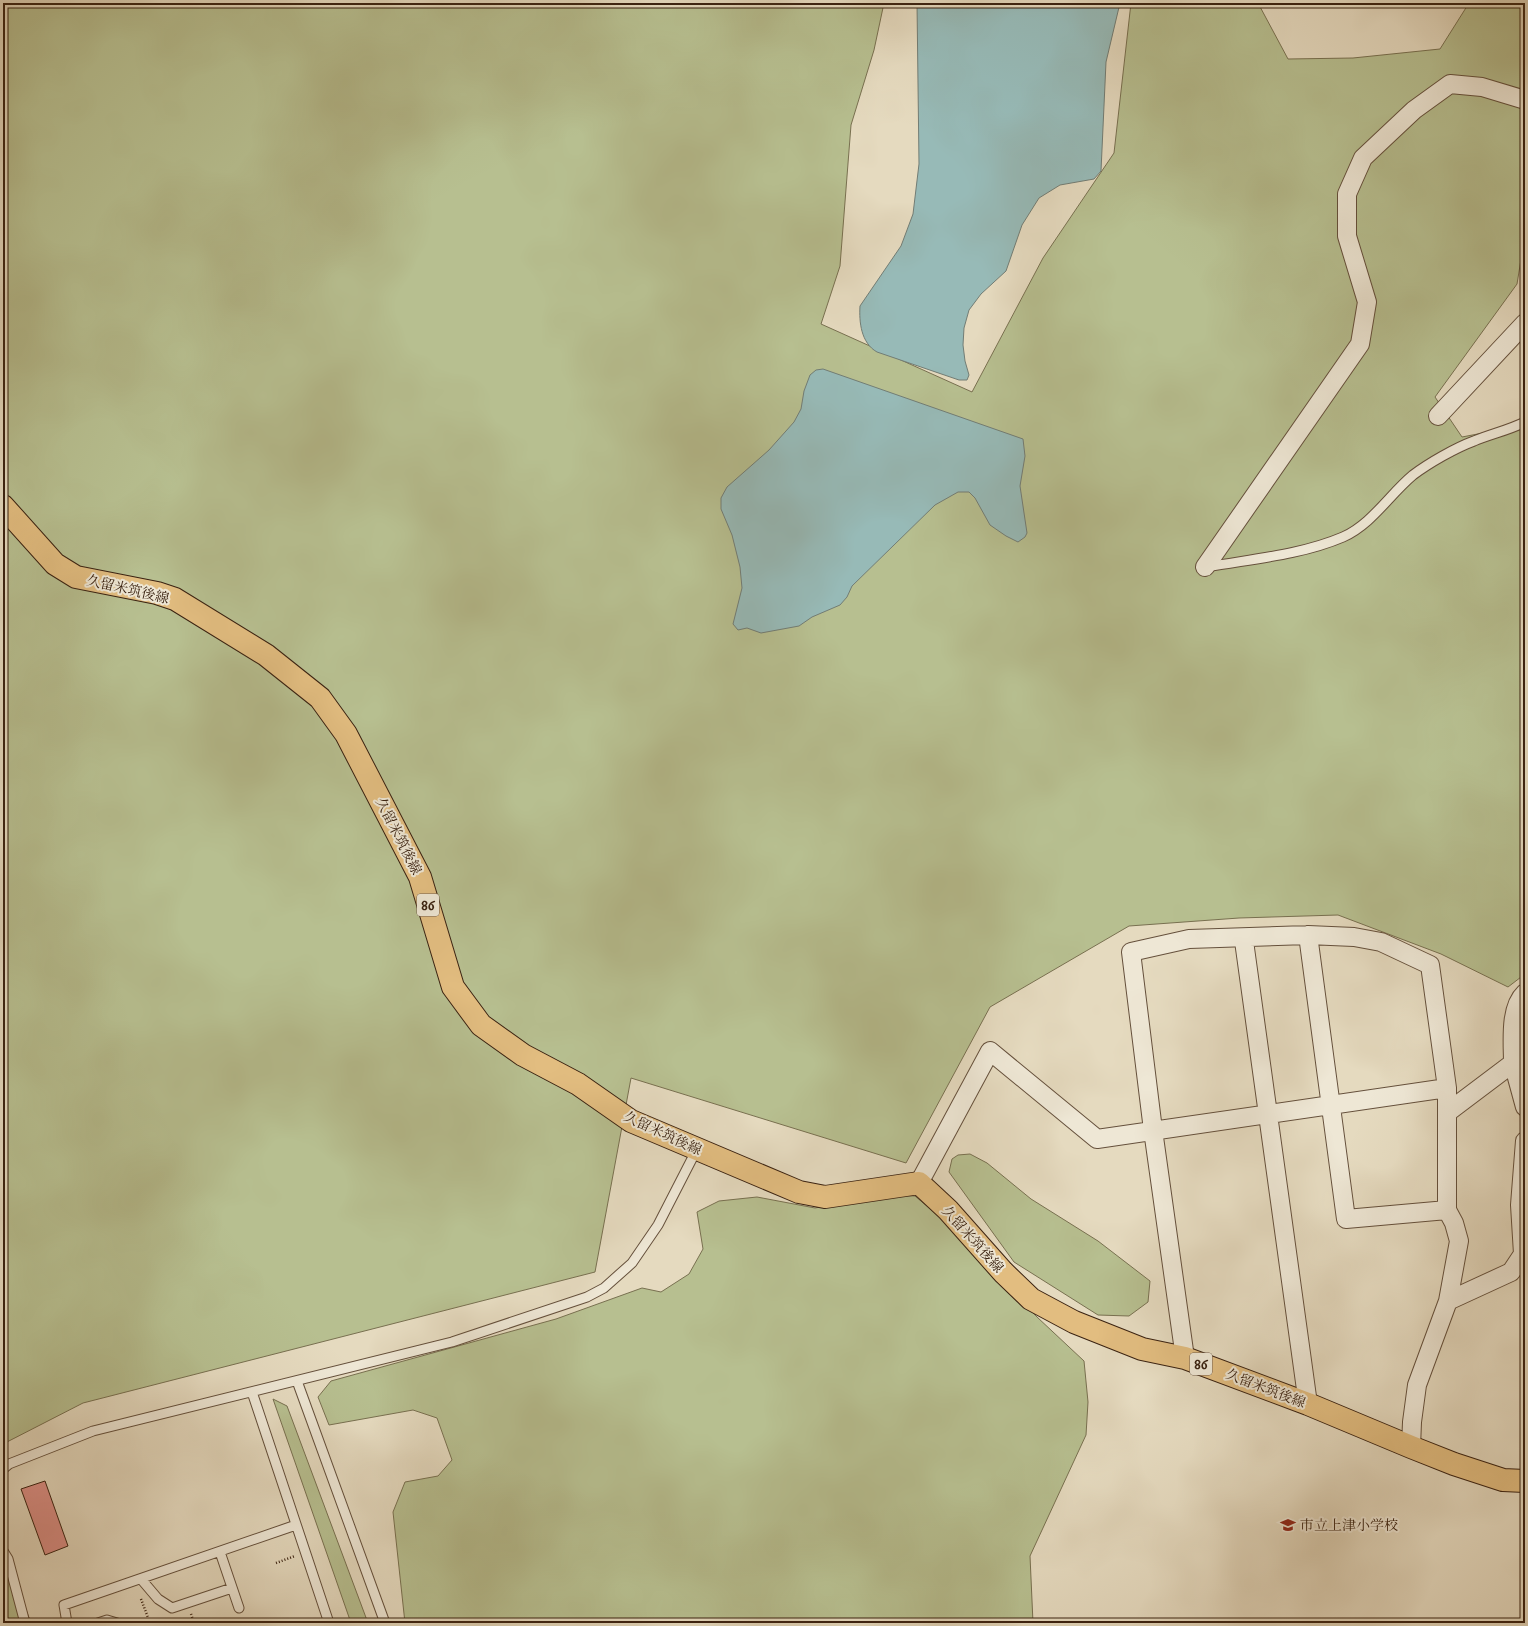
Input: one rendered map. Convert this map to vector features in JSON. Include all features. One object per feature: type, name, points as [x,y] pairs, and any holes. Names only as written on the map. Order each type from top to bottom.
[{"type":"main road","name":"久留米筑後線","points":[[3,506],[55,564],[76,577],[157,593],[175,599],[266,655],[320,698],[346,734],[420,877],[453,987],[481,1025],[523,1055],[578,1084],[631,1121],[799,1192],[825,1197],[919,1183],[948,1210],[1003,1272],[1031,1299],[1074,1322],[1142,1349],[1185,1358],[1308,1404],[1454,1464],[1503,1480],[1525,1481]]},
{"type":"street","points":[[1205,567],[1360,344],[1367,302],[1347,236],[1346,194],[1363,158],[1414,110],[1450,84],[1482,87],[1525,100]]},
{"type":"street","points":[[1438,416],[1525,323]]},
{"type":"street","points":[[1308,935],[1346,1220],[1447,1210]]},
{"type":"street","points":[[1185,1358],[1153,1130],[1131,952],[1189,939],[1308,935],[1354,937],[1381,942],[1430,965],[1447,1088],[1447,1210],[1454,1223],[1459,1241],[1448,1301],[1417,1385],[1412,1422],[1411,1447]]},
{"type":"street","points":[[1244,941],[1308,1404]]},
{"type":"street","points":[[1525,993],[1521,996],[1513,1020],[1513,1063],[1525,1107]]},
{"type":"street","points":[[919,1183],[990,1051],[1097,1139],[1267,1113],[1447,1088]]},
{"type":"street","points":[[1448,1112],[1513,1063]]},
{"type":"street","points":[[1448,1301],[1511,1272],[1523,1254],[1523,1219],[1520,1205],[1525,1141]]},
{"type":"lane","points":[[1205,567],[1316,548],[1344,536],[1360,528],[1413,475],[1454,450],[1525,422]]},
{"type":"lane","points":[[3,1469],[9,1464],[93,1431],[452,1342],[587,1297],[604,1288],[632,1262],[658,1225],[697,1149]]},
{"type":"lane","points":[[297,1381],[385,1623]]},
{"type":"lane","points":[[252,1392],[329,1623]]},
{"type":"lane","points":[[67,1623],[64,1605],[296,1525]]},
{"type":"lane","points":[[3,1551],[8,1559],[25,1623]]},
{"type":"lane","points":[[220,1552],[239,1608]]},
{"type":"lane","points":[[138,1580],[158,1599],[172,1608],[232,1588]]},
{"type":"lane","points":[[98,1623],[107,1620],[117,1623]]},
{"type":"path","points":[[276,1563],[305,1553]]},
{"type":"path","points":[[138,1580],[150,1623]]},
{"type":"green space","points":[[3,3],[884,3],[874,50],[851,125],[840,266],[821,324],[972,392],[1043,258],[1114,153],[1131,3],[1258,3],[1288,59],[1353,58],[1440,49],[1469,3],[1525,3],[1525,235],[1517,284],[1435,397],[1462,437],[1525,425],[1525,974],[1508,987],[1441,954],[1338,915],[1239,918],[1129,926],[990,1007],[906,1163],[631,1078],[595,1272],[83,1403],[3,1444]]},
{"type":"green space","points":[[970,1154],[987,1163],[1031,1199],[1098,1241],[1150,1281],[1148,1302],[1129,1316],[1098,1315],[1014,1262],[949,1172],[952,1159],[958,1155]]},
{"type":"green space","points":[[886,1195],[915,1196],[948,1224],[1037,1317],[1084,1361],[1088,1402],[1086,1435],[1030,1556],[1033,1623],[405,1623],[393,1512],[405,1482],[438,1476],[452,1460],[437,1418],[413,1410],[329,1425],[318,1397],[331,1381],[556,1319],[642,1288],[661,1292],[689,1274],[703,1249],[697,1212],[719,1201],[757,1197],[815,1208]]},
{"type":"green space","points":[[273,1399],[287,1406],[368,1623],[351,1623]]},
{"type":"green space","points":[[3,1539],[17,1586],[31,1623],[3,1623]]},
{"type":"water","points":[[917,3],[1120,3],[1106,62],[1101,171],[1094,179],[1060,185],[1039,198],[1022,225],[1006,271],[981,294],[969,310],[964,328],[963,345],[969,375],[967,380],[959,380],[877,352],[867,343],[864,338],[860,319],[860,306],[901,246],[913,214],[919,164]]},
{"type":"water","points":[[823,369],[1023,439],[1025,456],[1020,486],[1027,533],[1025,537],[1018,542],[1006,536],[990,525],[975,498],[969,492],[958,492],[935,505],[852,586],[847,597],[840,605],[812,617],[799,626],[761,633],[747,628],[738,630],[733,624],[742,588],[740,567],[732,535],[721,509],[721,498],[727,487],[769,450],[794,422],[801,409],[804,391],[810,375],[816,370]]},
{"type":"building","points":[[45,1481],[68,1546],[45,1555],[21,1489]]},
{"type":"place","name":"市立上津小学校","points":[[1288,1525]]}]
